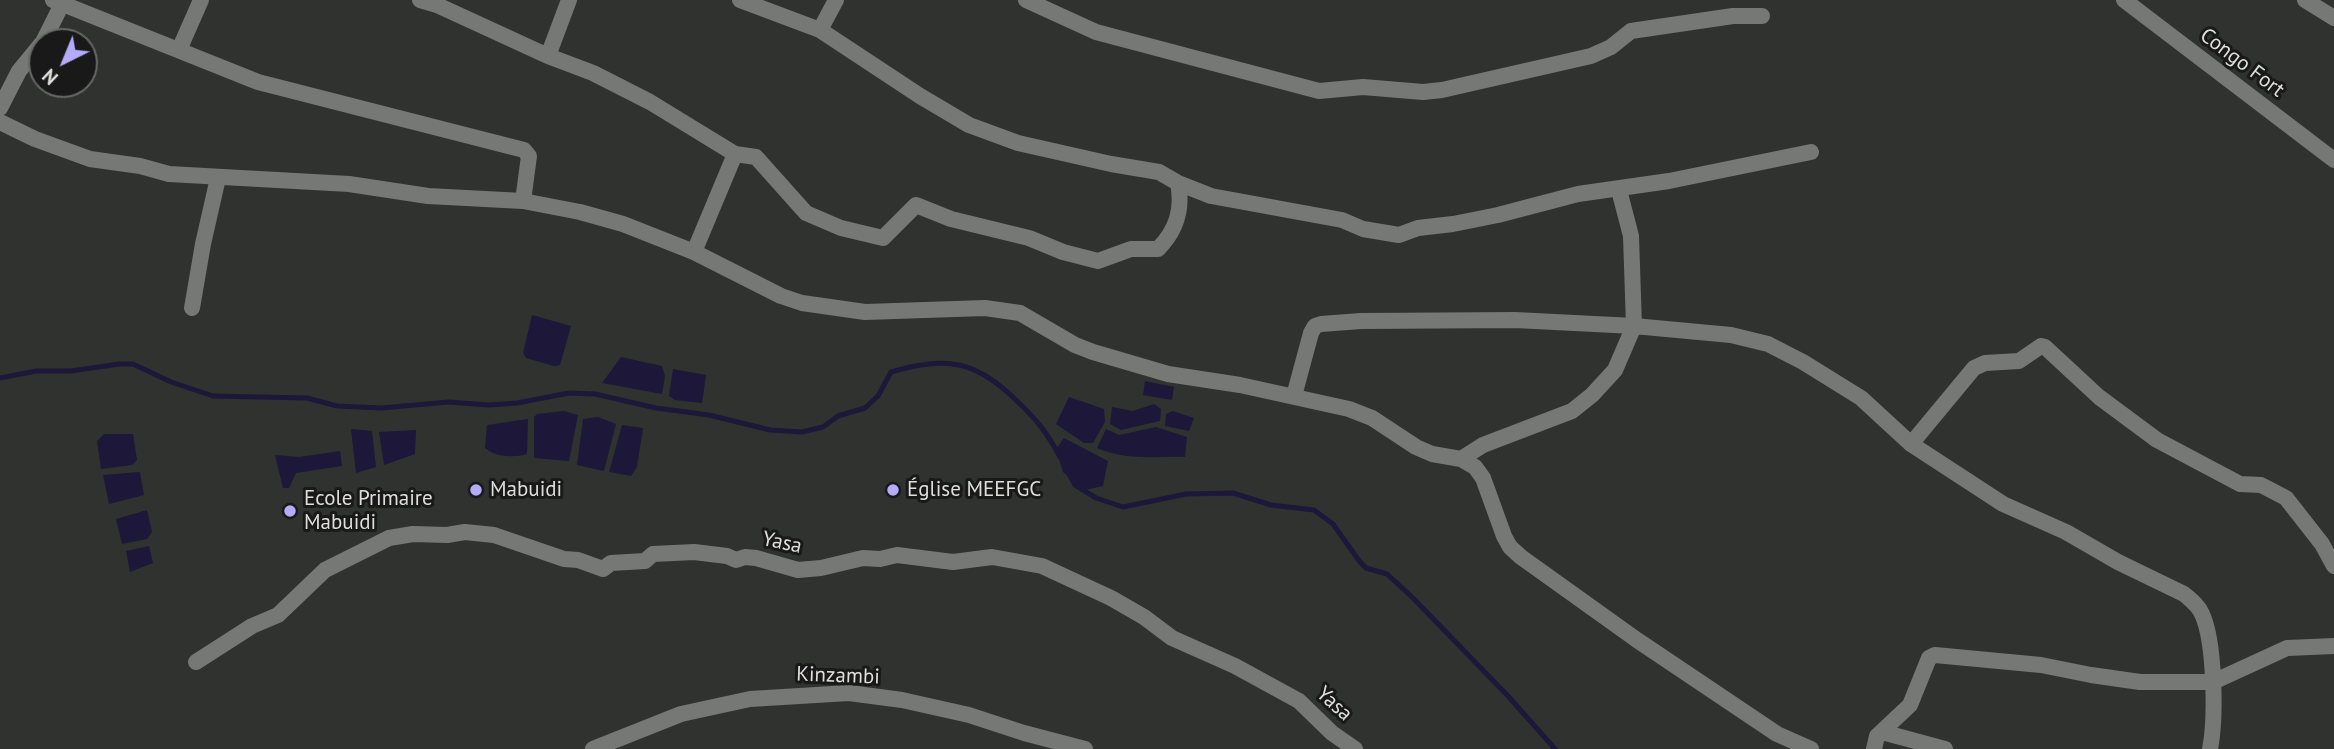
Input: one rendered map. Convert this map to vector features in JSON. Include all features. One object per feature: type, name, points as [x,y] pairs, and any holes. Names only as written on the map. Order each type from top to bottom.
[{"type":"street","points":[[179,50],[201,0]]},
{"type":"street","points":[[420,0],[593,73],[735,154],[756,157],[807,213],[841,228],[883,238],[916,205],[951,219],[1029,238],[1063,252],[1098,261],[1131,249],[1158,248],[1170,237],[1182,200],[1178,183]]},
{"type":"street","points":[[548,56],[569,0]]},
{"type":"street","points":[[740,0],[820,30],[968,125],[1018,143],[1159,172],[1211,196],[1342,220],[1363,229],[1399,235],[1418,228],[1498,215],[1578,194],[1619,190],[1811,152]]},
{"type":"street","points":[[820,30],[836,0]]},
{"type":"street","points":[[1026,0],[1096,32],[1319,91],[1363,87],[1410,91],[1441,90],[1591,55],[1611,47],[1631,32],[1733,16],[1762,16]]},
{"type":"street","name":"Congo Fort","points":[[2124,0],[2334,160]]},
{"type":"street","points":[[2305,0],[2334,18]]},
{"type":"street","points":[[47,28],[57,2],[282,89],[524,150],[529,156],[523,201]]},
{"type":"street","points":[[0,108],[19,71],[28,60]]},
{"type":"street","points":[[0,122],[35,139],[90,159],[140,166],[169,174],[349,184],[428,196],[523,201],[623,224],[694,252],[781,296],[802,303],[864,312],[985,308],[1020,313],[1075,345],[1168,374],[1240,385],[1349,409],[1372,418],[1416,447],[1432,454],[1461,459],[1475,467],[1483,478],[1504,536],[1510,547],[1521,557],[1774,741],[1811,749]]},
{"type":"street","points":[[694,252],[735,154]]},
{"type":"street","points":[[192,307],[218,178]]},
{"type":"street","points":[[1461,459],[1483,446],[1572,411],[1592,395],[1615,370],[1634,326],[1631,236],[1619,190]]},
{"type":"street","points":[[1294,396],[1311,333],[1321,324],[1453,320],[1634,326],[1731,335],[1768,344],[1861,398],[1911,444],[2003,504],[2066,532],[2118,562],[2185,594],[2202,613],[2213,682],[2213,732],[2210,749]]},
{"type":"street","points":[[1911,444],[1974,368],[1985,363],[2019,361],[2041,346],[2045,347],[2099,397],[2157,440],[2240,484],[2261,485],[2286,498],[2322,544],[2334,566]]},
{"type":"street","name":"Yasa","points":[[196,662],[246,629],[278,615],[326,570],[381,542],[413,534],[447,535],[465,532],[494,535],[603,569],[611,563],[645,561],[653,554],[694,552],[727,556],[736,560],[745,557],[764,559],[798,570],[821,568],[863,558],[880,559],[897,555],[953,562],[992,557],[1042,566],[1111,598],[1144,617],[1172,638],[1235,666],[1299,701],[1332,733],[1355,749]]},
{"type":"street","points":[[1874,749],[1875,739],[1908,708],[1929,658],[1934,655],[2041,665],[2140,682],[2213,682],[2287,648],[2334,646]]},
{"type":"street","name":"Kinzambi","points":[[593,749],[665,719],[704,709],[750,699],[849,693],[969,715],[1085,749]]},
{"type":"street","points":[[1882,732],[1945,749]]},
{"type":"shaded area","points":[[532,315],[571,326],[560,365],[554,366],[526,358],[523,353]]},
{"type":"shaded area","points":[[621,357],[662,366],[665,376],[662,394],[602,383]]},
{"type":"shaded area","points":[[673,369],[706,375],[702,403],[675,400],[669,396]]},
{"type":"shaded area","points":[[1145,381],[1174,387],[1172,400],[1143,395]]},
{"type":"shaded area","points":[[1069,397],[1104,409],[1105,422],[1093,443],[1084,443],[1056,424]]},
{"type":"shaded area","points":[[1154,404],[1161,409],[1160,421],[1121,430],[1110,424],[1112,407],[1133,411]]},
{"type":"shaded area","points":[[564,411],[578,415],[569,461],[534,458],[534,417],[537,414]]},
{"type":"shaded area","points":[[1173,411],[1194,418],[1189,431],[1165,426],[1166,414]]},
{"type":"shaded area","points":[[598,417],[616,424],[604,471],[577,465],[583,419]]},
{"type":"shaded area","points":[[528,419],[527,454],[505,456],[485,448],[487,425]]},
{"type":"shaded area","points":[[622,425],[643,428],[637,467],[631,476],[609,472]]},
{"type":"shaded area","points":[[1156,427],[1187,437],[1185,457],[1119,455],[1097,448],[1106,429],[1119,435]]},
{"type":"shaded area","points":[[351,429],[372,431],[376,467],[356,473]]},
{"type":"shaded area","points":[[416,430],[415,454],[384,465],[379,432]]},
{"type":"shaded area","points":[[104,434],[133,434],[137,460],[132,465],[101,469],[97,441]]},
{"type":"shaded area","points":[[1064,438],[1108,461],[1103,486],[1085,490],[1063,472],[1056,449]]},
{"type":"shaded area","points":[[340,451],[342,466],[296,473],[289,488],[283,488],[275,455],[299,457]]},
{"type":"shaded area","points":[[140,472],[144,495],[109,504],[103,475]]},
{"type":"shaded area","points":[[147,510],[152,532],[147,539],[122,544],[116,519]]},
{"type":"shaded area","points":[[149,546],[153,563],[130,572],[126,551]]},
{"type":"waterway","points":[[0,378],[36,371],[71,371],[133,364],[171,382],[213,396],[307,398],[337,406],[382,408],[448,402],[489,405],[517,403],[569,393],[595,394],[656,408],[709,415],[770,430],[802,432],[823,427],[838,416],[865,408],[878,396],[891,372],[945,363],[974,370],[1003,388],[1036,421],[1060,457]]},
{"type":"waterway","points":[[1068,472],[1075,485],[1096,498],[1123,507],[1186,494],[1233,493],[1271,505],[1314,510],[1333,524],[1366,568],[1387,574],[1413,598],[1555,749]]},
{"type":"place","name":"Mabuidi","points":[[476,490]]},
{"type":"place","name":"Église MEEFGC","points":[[893,490]]},
{"type":"place","name":"Ecole Primaire Mabuidi","points":[[290,511]]}]
